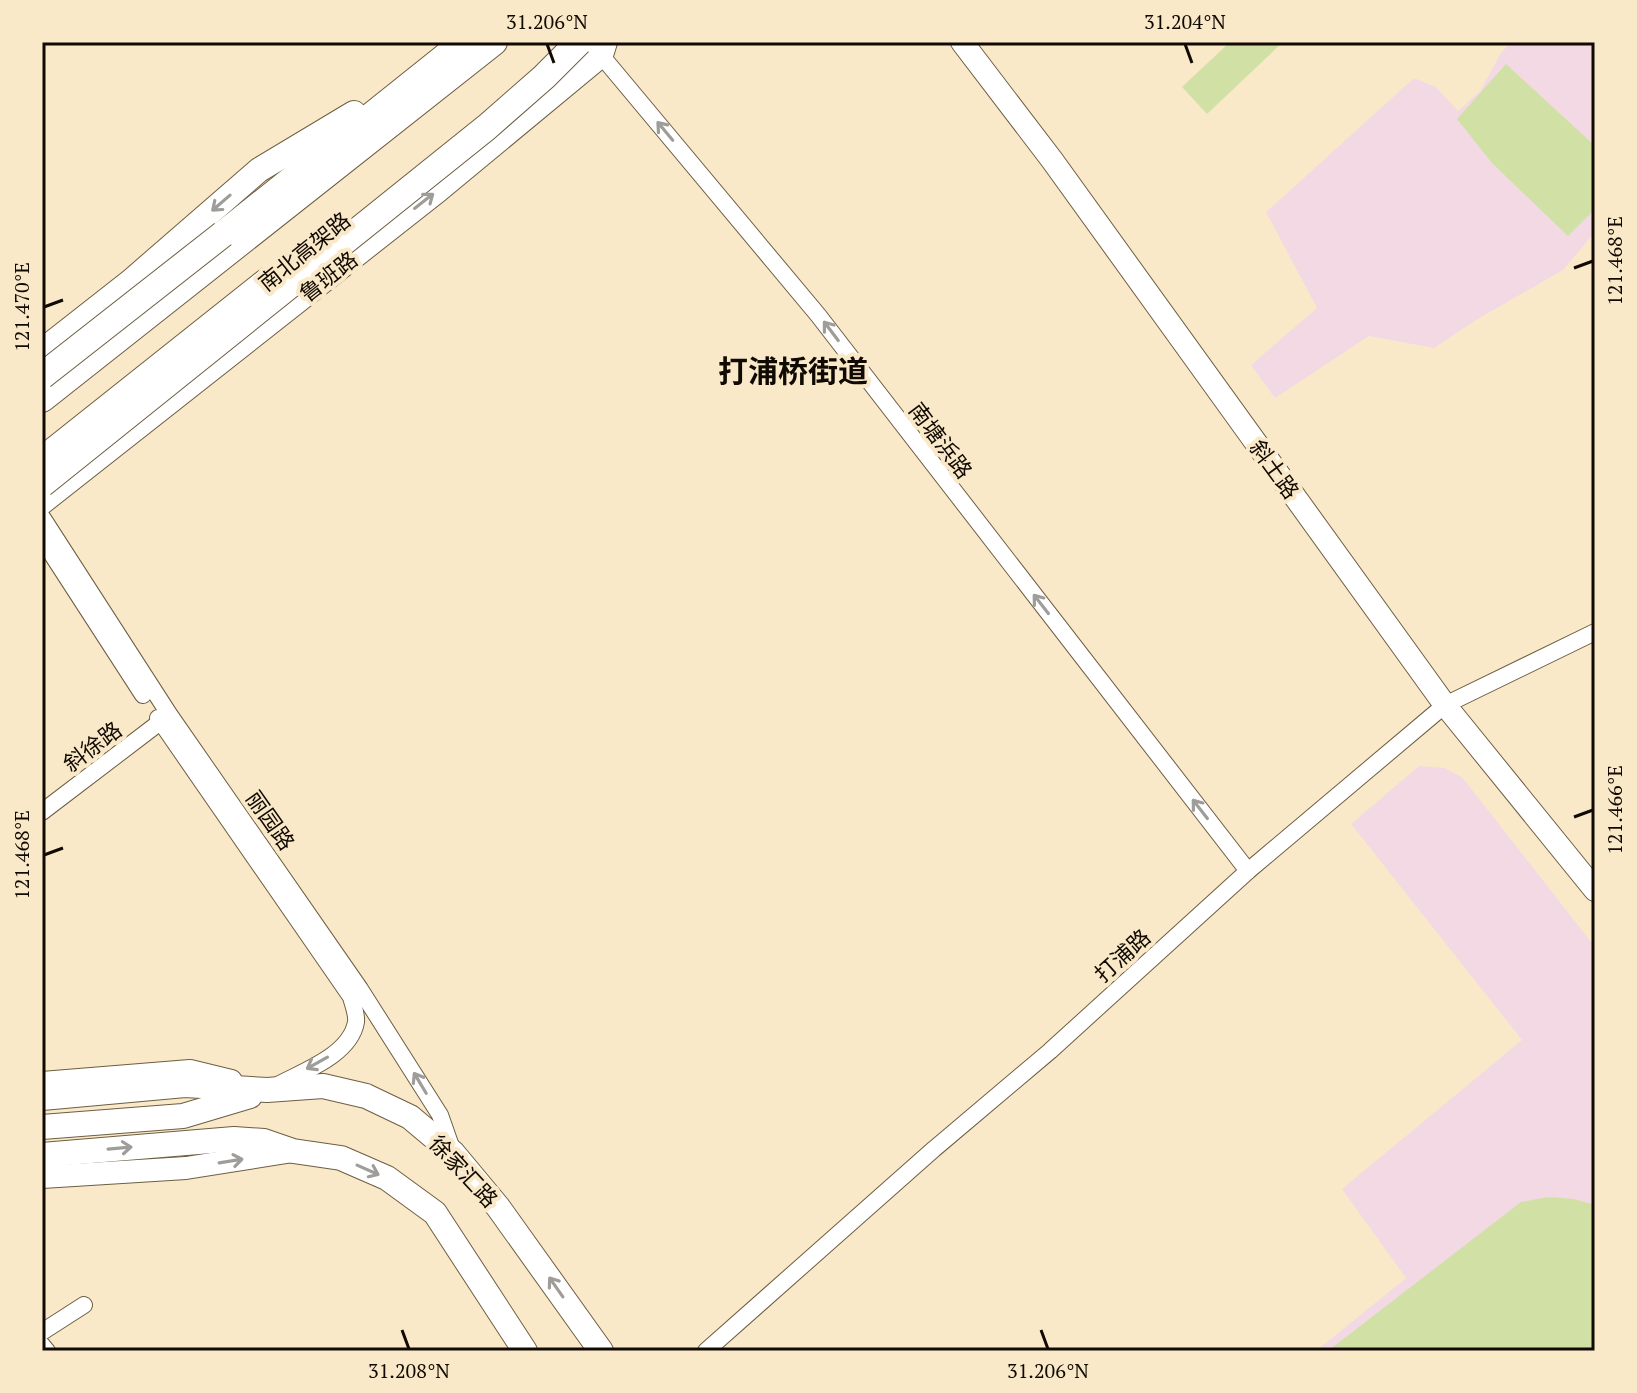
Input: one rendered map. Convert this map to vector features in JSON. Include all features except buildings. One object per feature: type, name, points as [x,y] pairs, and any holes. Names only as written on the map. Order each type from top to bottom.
[{"type":"highway","points":[[42,376],[223,234],[484,43]]},
{"type":"highway","points":[[42,484],[487,127],[544,77],[591,45]]},
{"type":"highway","name":"南北高架路","points":[[42,462],[560,47]]},
{"type":"highway","points":[[42,399],[347,145]]},
{"type":"main road","name":"斜土路","points":[[962,42],[1061,173],[1445,705],[1595,890]]},
{"type":"main road","points":[[42,385],[241,216],[313,148],[422,71],[484,43]]},
{"type":"main road","name":"鲁班路","points":[[42,462],[132,394],[560,47],[591,45]]},
{"type":"main road","name":"鲁班路","points":[[42,502],[438,190],[591,45]]},
{"type":"main road","points":[[42,351],[130,282],[259,170],[313,148],[347,145],[422,71]]},
{"type":"main road","points":[[132,394],[186,387]]},
{"type":"main road","name":"徐家汇路","points":[[42,1083],[190,1071],[267,1090]]},
{"type":"main road","name":"徐家汇路","points":[[42,1098],[185,1085],[267,1090],[323,1086],[366,1096],[410,1117],[453,1153],[498,1207],[601,1351]]},
{"type":"main road","name":"徐家汇路","points":[[42,1127],[183,1116],[267,1090]]},
{"type":"main road","points":[[42,1155],[234,1139],[264,1141],[293,1151],[341,1158],[387,1178],[435,1213],[525,1351]]},
{"type":"main road","points":[[42,1177],[186,1168],[293,1151]]},
{"type":"street","name":"南塘浜路","points":[[591,45],[818,315],[1248,871]]},
{"type":"street","name":"丽园路","points":[[42,517],[165,718],[263,846],[376,1014],[440,1115],[453,1153]]},
{"type":"street","name":"丽园路","points":[[42,539],[351,997],[357,1020],[350,1039],[330,1056],[267,1090]]},
{"type":"street","name":"打浦路","points":[[706,1351],[1050,1051],[1248,871],[1445,705],[1595,632]]},
{"type":"street","name":"斜徐路","points":[[42,812],[165,718]]},
{"type":"street","points":[[42,1332],[84,1305]]},
{"type":"street","points":[[42,1345],[47,1351]]},
{"type":"shaded area","points":[[1511,42],[1595,42],[1595,232],[1563,270],[1434,348],[1369,336],[1275,398],[1251,365],[1317,308],[1266,212],[1414,78],[1436,87],[1458,111],[1480,91],[1501,53]]},
{"type":"shaded area","points":[[1419,766],[1445,768],[1462,777],[1595,947],[1595,1351],[1316,1351],[1406,1278],[1342,1189],[1522,1040],[1351,824]]},
{"type":"green space","points":[[1230,42],[1283,42],[1207,114],[1182,87]]},
{"type":"green space","points":[[1506,64],[1595,146],[1595,209],[1568,236],[1492,163],[1457,119]]},
{"type":"green space","points":[[1548,1197],[1595,1205],[1595,1351],[1331,1351],[1521,1202]]},
{"type":"district","name":"打浦桥街道","points":[[793,371]]}]
